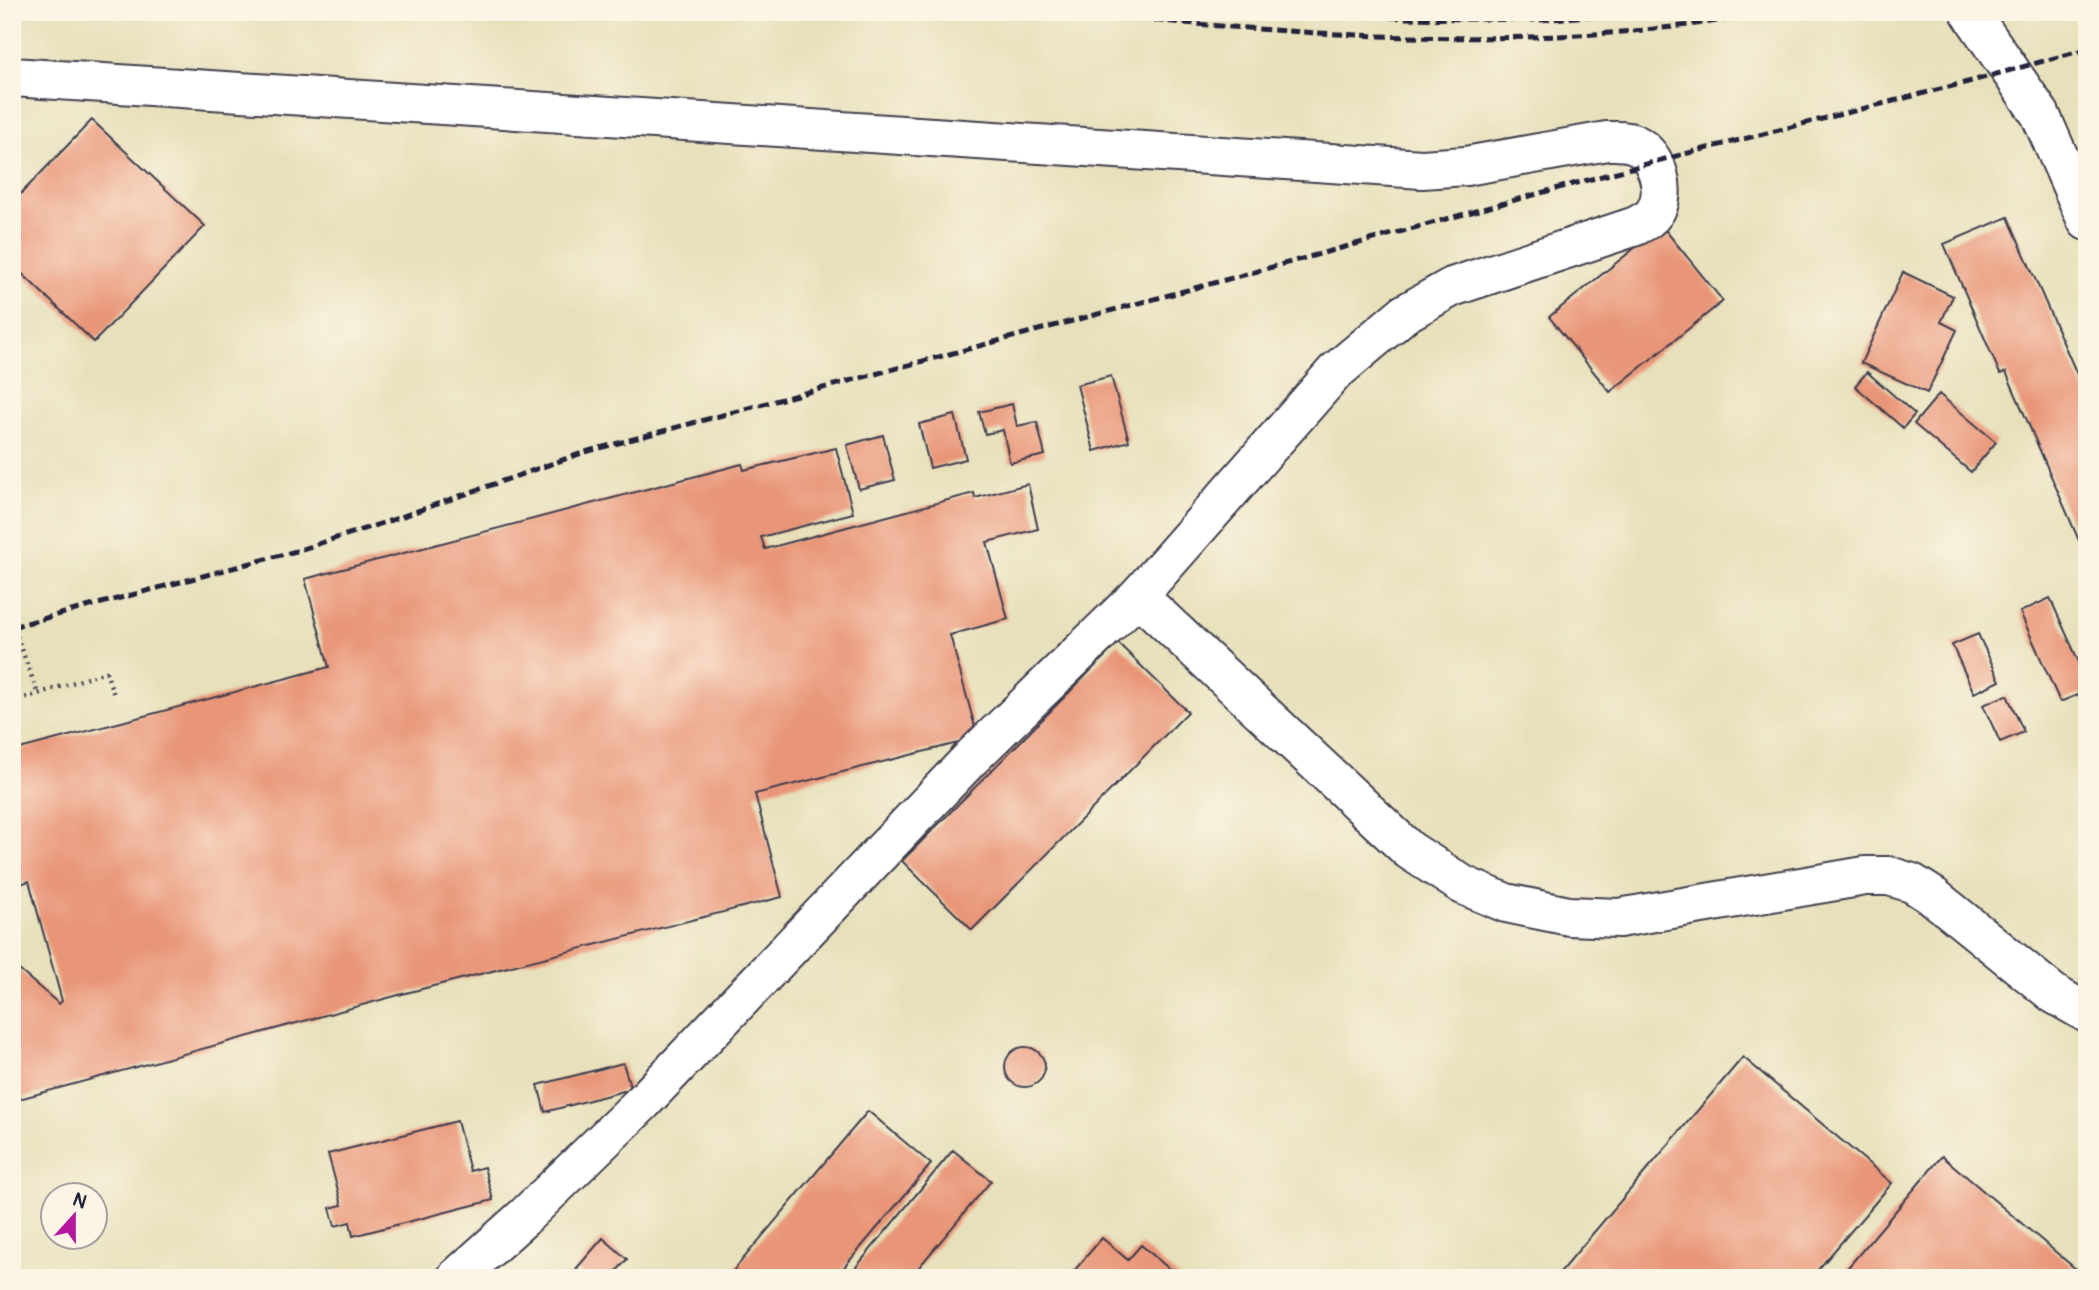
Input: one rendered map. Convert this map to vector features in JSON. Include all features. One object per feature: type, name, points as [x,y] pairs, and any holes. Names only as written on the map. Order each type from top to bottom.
[{"type":"lane","points":[[1970,12],[2040,114],[2087,220]]},
{"type":"lane","points":[[12,76],[1422,169],[1466,166],[1624,140],[1637,145],[1653,162],[1661,198],[1656,211],[1647,220],[1636,226],[1452,287],[1404,314],[1335,372],[1138,596],[971,758],[643,1102],[523,1218],[456,1278]]},
{"type":"lane","points":[[1138,596],[1409,850],[1462,885],[1506,903],[1569,916],[1619,918],[1865,876],[1889,876],[1912,883],[1934,897],[2054,994],[2087,1013]]},
{"type":"path","points":[[12,623],[38,694]]},
{"type":"path","points":[[12,702],[106,672],[114,695]]},
{"type":"building","points":[[92,120],[205,226],[94,342],[12,264],[12,203]]},
{"type":"building","points":[[2008,217],[2087,397],[2087,559],[2006,372],[2000,374],[1944,244]]},
{"type":"building","points":[[1662,226],[1723,301],[1610,392],[1549,317]]},
{"type":"building","points":[[1903,272],[1953,296],[1941,322],[1957,330],[1927,393],[1861,363]]},
{"type":"building","points":[[1867,372],[1915,414],[1903,428],[1855,386]]},
{"type":"building","points":[[1111,376],[1129,441],[1094,451],[1077,385]]},
{"type":"building","points":[[1939,394],[1996,442],[1971,472],[1914,424]]},
{"type":"building","points":[[1012,404],[1017,426],[1037,422],[1045,455],[1010,463],[1003,430],[985,434],[979,412]]},
{"type":"building","points":[[955,415],[966,459],[930,468],[919,424]]},
{"type":"building","points":[[883,435],[895,480],[859,489],[847,445]]},
{"type":"building","points":[[836,448],[853,513],[761,537],[765,549],[974,493],[975,498],[1028,484],[1038,529],[987,542],[1008,619],[950,635],[978,738],[755,794],[782,897],[406,993],[12,1101],[12,964],[59,1004],[62,1001],[29,881],[12,887],[12,751],[329,667],[305,579],[742,464],[744,470]]},
{"type":"building","points":[[2050,598],[2087,680],[2087,691],[2060,702],[2020,612]]},
{"type":"building","points":[[1978,634],[2000,681],[1974,693],[1952,645]]},
{"type":"building","points":[[1118,643],[1188,712],[972,930],[902,861]]},
{"type":"building","points":[[2007,695],[2024,732],[2000,742],[1983,705]]},
{"type":"building","points":[[1025,1047],[1039,1053],[1045,1067],[1039,1081],[1025,1087],[1011,1081],[1005,1067],[1011,1053]]},
{"type":"building","points":[[1743,1057],[1892,1183],[1811,1278],[1555,1278]]},
{"type":"building","points":[[623,1063],[631,1089],[545,1112],[538,1085]]},
{"type":"building","points":[[868,1111],[931,1164],[835,1278],[727,1278]]},
{"type":"building","points":[[457,1121],[470,1171],[484,1167],[493,1200],[353,1236],[350,1222],[335,1226],[330,1208],[342,1205],[328,1154]]},
{"type":"building","points":[[953,1150],[991,1181],[910,1278],[847,1278]]},
{"type":"building","points":[[1942,1156],[2077,1270],[2087,1258],[2087,1278],[1839,1278]]},
{"type":"building","points":[[603,1238],[627,1259],[611,1278],[586,1278],[576,1269]]},
{"type":"building","points":[[1102,1238],[1128,1260],[1141,1245],[1180,1278],[1068,1278]]},
{"type":"railway","points":[[1064,12],[1329,34],[1505,38],[1682,26],[1770,12]]},
{"type":"railway","points":[[1315,12],[1404,18],[1539,20],[1640,12]]},
{"type":"railway","points":[[12,627],[296,551],[585,452],[1653,162],[2087,49]]}]
